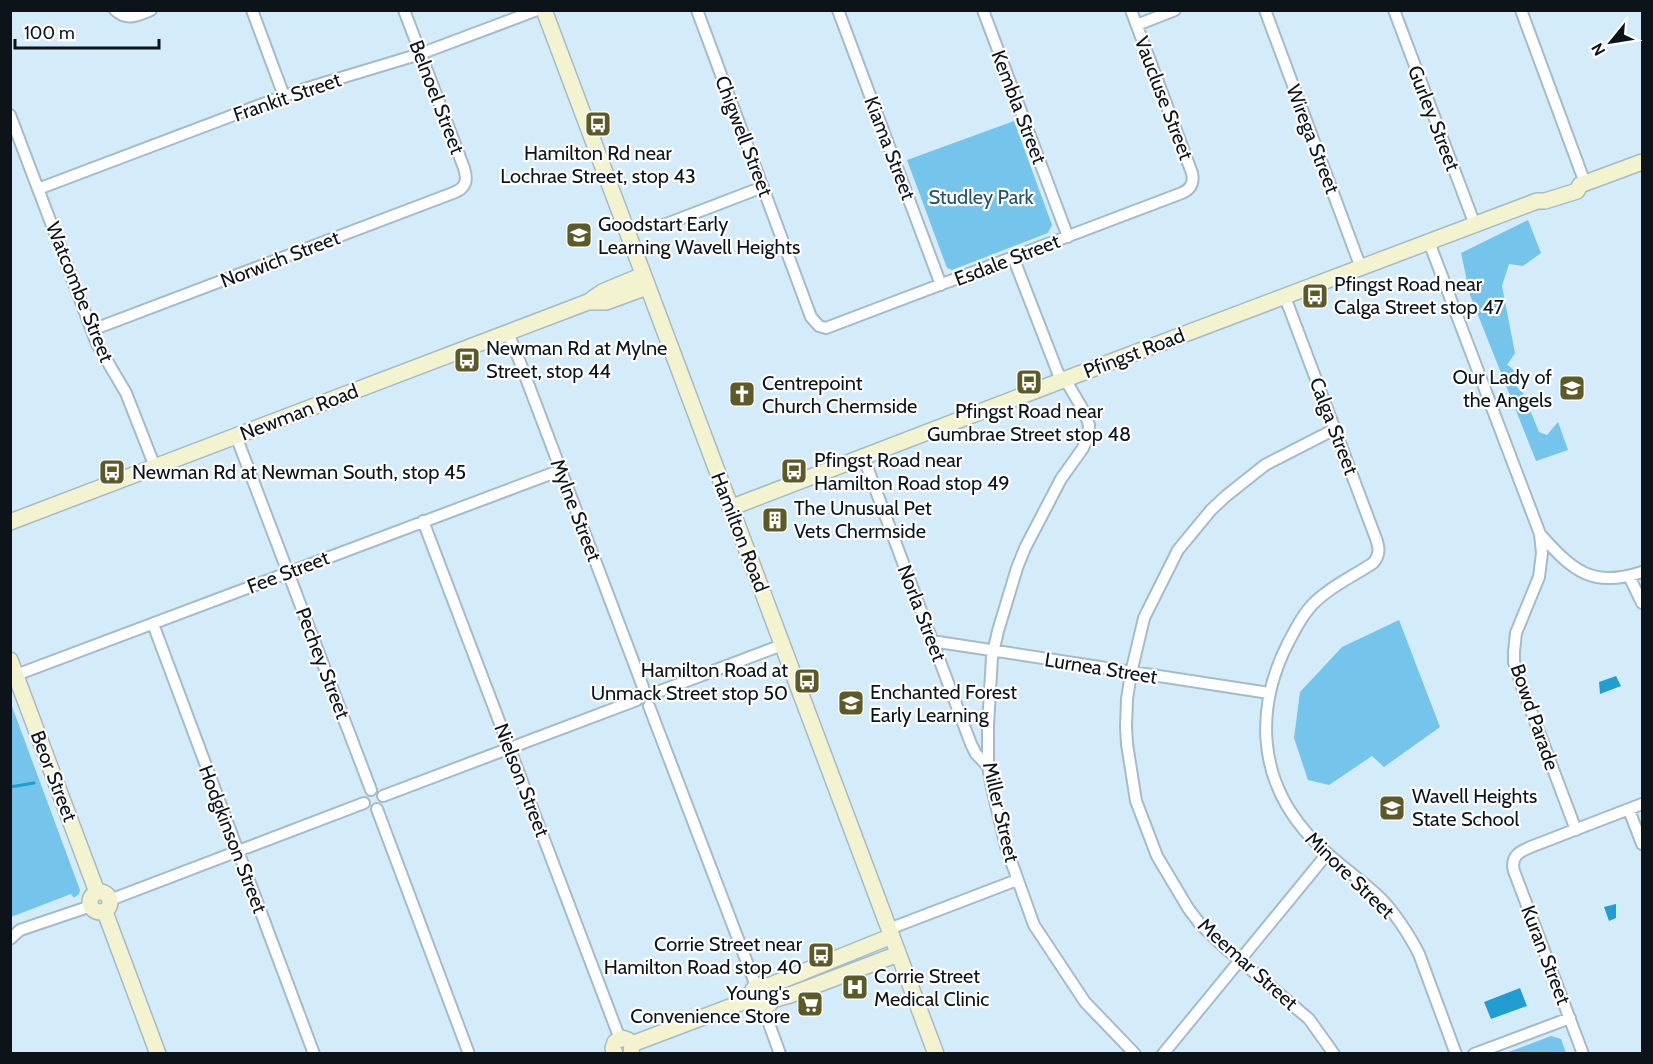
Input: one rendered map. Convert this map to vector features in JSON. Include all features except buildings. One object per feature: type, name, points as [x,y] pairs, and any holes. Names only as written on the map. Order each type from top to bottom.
[{"type":"main road","name":"Hamilton Road","points":[[544,10],[936,1053]]},
{"type":"main road","name":"Pfingst Road","points":[[730,508],[1538,201],[1543,195],[1573,182],[1582,184],[1642,162]]},
{"type":"main road","name":"Newman Road","points":[[10,522],[588,302],[606,302],[645,281]]},
{"type":"main road","name":"Beor Street","points":[[13,668],[158,1053]]},
{"type":"main road","points":[[620,1049],[762,996],[890,933]]},
{"type":"main road","points":[[762,996],[810,988],[898,954]]},
{"type":"street","points":[[115,10],[125,17],[151,10]]},
{"type":"street","points":[[252,10],[284,96]]},
{"type":"street","name":"Belnoel Street","points":[[404,10],[464,168],[466,184]]},
{"type":"street","name":"Frankit Street","points":[[38,189],[284,96],[420,54],[537,10]]},
{"type":"street","name":"Chigwell Street","points":[[697,10],[812,317],[819,326]]},
{"type":"street","name":"Kiama Street","points":[[838,10],[941,285]]},
{"type":"street","name":"Kembla Street","points":[[983,10],[1068,237]]},
{"type":"street","name":"Vaucluse Street","points":[[1131,10],[1192,173],[1192,185]]},
{"type":"street","points":[[1137,25],[1175,10]]},
{"type":"street","name":"Wirega Street","points":[[1264,10],[1361,267]]},
{"type":"street","name":"Gurley Street","points":[[1394,10],[1474,225]]},
{"type":"street","points":[[1521,10],[1582,184]]},
{"type":"street","name":"Watcombe Street","points":[[10,115],[92,330],[126,393],[155,467]]},
{"type":"street","name":"Norwich Street","points":[[92,330],[461,190],[466,184]]},
{"type":"street","name":"Esdale Street","points":[[819,326],[831,327],[1182,193],[1192,185]]},
{"type":"street","points":[[661,226],[764,187]]},
{"type":"street","points":[[1429,242],[1540,534],[1561,558],[1580,571],[1610,579],[1642,572]]},
{"type":"street","name":"Miller Street","points":[[1013,257],[1058,373],[1086,413],[1089,425],[1088,436],[1083,448],[1061,479],[1017,568],[993,650],[988,724],[988,766],[1006,847],[1034,925],[1085,1002],[1135,1053]]},
{"type":"street","name":"Calga Street","points":[[1285,297],[1378,543],[1378,556]]},
{"type":"street","name":"Mylne Street","points":[[507,333],[643,687]]},
{"type":"street","name":"Meemar Street","points":[[1335,429],[1265,465],[1211,510],[1178,550],[1142,627],[1127,699],[1127,744],[1136,801],[1156,856],[1200,924],[1239,961],[1309,1019],[1335,1053]]},
{"type":"street","name":"Pechey Street","points":[[236,436],[371,790]]},
{"type":"street","name":"Norla Street","points":[[863,456],[973,749],[988,766]]},
{"type":"street","name":"Fee Street","points":[[13,668],[153,624],[561,470]]},
{"type":"street","name":"Nielson Street","points":[[423,521],[510,748],[620,1049]]},
{"type":"street","name":"Bowd Parade","points":[[1540,534],[1542,553],[1539,577],[1516,633],[1515,662],[1522,687],[1576,830]]},
{"type":"street","name":"Minore Street","points":[[1378,556],[1373,563],[1339,582],[1315,602],[1297,626],[1269,693],[1265,734],[1271,766],[1291,812],[1327,854],[1382,900],[1415,945],[1456,1053]]},
{"type":"street","points":[[1629,576],[1642,603]]},
{"type":"street","name":"Hodgkinson Street","points":[[153,624],[314,1053]]},
{"type":"street","name":"Lurnea Street","points":[[933,641],[1269,693]]},
{"type":"street","points":[[655,693],[782,645]]},
{"type":"street","points":[[643,687],[649,687],[655,693],[654,702],[649,706],[641,705],[637,700],[637,694],[643,687]]},
{"type":"street","points":[[383,796],[637,700]]},
{"type":"street","points":[[649,706],[762,996],[780,1053]]},
{"type":"street","points":[[364,803],[365,794],[371,790],[377,790],[383,796]]},
{"type":"street","points":[[364,803],[371,809],[377,809],[382,805],[383,796]]},
{"type":"street","points":[[10,939],[20,930],[364,803]]},
{"type":"street","points":[[1576,830],[1642,804]]},
{"type":"street","points":[[377,809],[469,1053]]},
{"type":"street","points":[[1629,810],[1642,844]]},
{"type":"street","name":"Kuran Street","points":[[1576,830],[1525,849],[1515,856],[1512,863],[1583,1053]]},
{"type":"street","points":[[1163,1053],[1327,854]]},
{"type":"street","points":[[890,933],[1017,880]]},
{"type":"street","points":[[1474,1053],[1570,1018]]},
{"type":"green space","name":"Studley Park","points":[[1014,121],[1052,225],[1048,233],[952,270],[947,268],[907,160]]},
{"type":"green space","points":[[1528,220],[1541,253],[1523,266],[1509,264],[1502,286],[1515,353],[1507,365],[1515,373],[1515,385],[1523,393],[1539,432],[1547,435],[1558,422],[1568,450],[1536,461],[1470,295],[1461,253]]},
{"type":"green space","points":[[1399,620],[1440,727],[1384,767],[1372,756],[1329,785],[1308,780],[1294,738],[1300,692],[1342,647]]},
{"type":"green space","points":[[10,701],[80,890],[74,898],[71,894],[11,917]]},
{"type":"green space","points":[[1551,1036],[1561,1039],[1566,1053],[1506,1053]]},
{"type":"shaded area","points":[[1616,676],[1621,686],[1600,694],[1599,682]]},
{"type":"shaded area","points":[[1616,904],[1616,918],[1609,921],[1604,907]]},
{"type":"shaded area","points":[[1520,988],[1527,1006],[1491,1019],[1484,1002]]},
{"type":"waterway","points":[[10,787],[34,783]]},
{"type":"place","name":"Hamilton Rd near Lochrae Street, stop 43","points":[[598,124]]},
{"type":"place","name":"Goodstart Early Learning Wavell Heights","points":[[579,235]]},
{"type":"place","name":"Pfingst Road near Calga Street stop 47","points":[[1315,296]]},
{"type":"place","name":"Newman Rd at Mylne Street, stop 44","points":[[467,360]]},
{"type":"place","name":"Pfingst Road near Gumbrae Street stop 48","points":[[1029,382]]},
{"type":"place","name":"Our Lady of the Angels","points":[[1572,388]]},
{"type":"place","name":"Centrepoint Church Chermside","points":[[742,394]]},
{"type":"place","name":"Pfingst Road near Hamilton Road stop 49","points":[[794,471]]},
{"type":"place","name":"Newman Rd at Newman South, stop 45","points":[[112,472]]},
{"type":"place","name":"The Unusual Pet Vets Chermside","points":[[775,520]]},
{"type":"place","name":"Hamilton Road at Unmack Street stop 50","points":[[807,681]]},
{"type":"place","name":"Enchanted Forest Early Learning","points":[[851,703]]},
{"type":"place","name":"Wavell Heights State School","points":[[1392,808]]},
{"type":"place","name":"Corrie Street near Hamilton Road stop 40","points":[[821,955]]},
{"type":"place","name":"Corrie Street Medical Clinic","points":[[855,987]]},
{"type":"place","name":"Young's Convenience Store","points":[[810,1004]]}]
